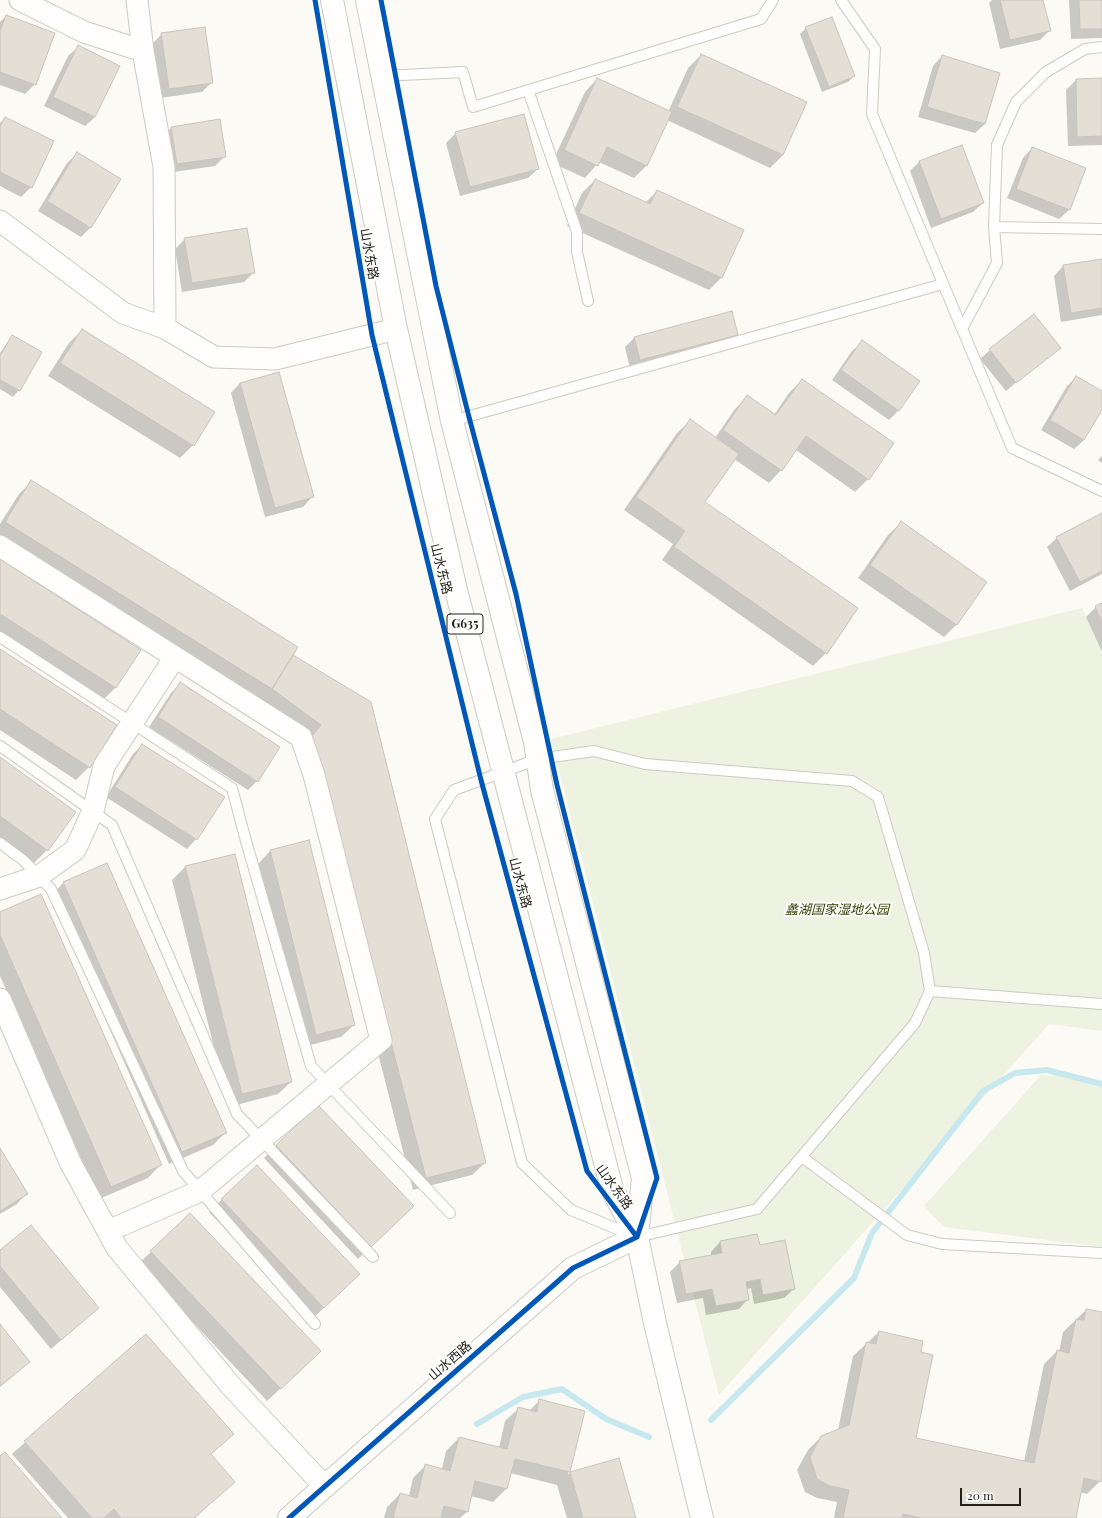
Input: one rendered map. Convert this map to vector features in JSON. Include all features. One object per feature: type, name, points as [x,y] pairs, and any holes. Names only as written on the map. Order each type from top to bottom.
[{"type":"main road","name":"山水东路","points":[[332,0],[396,328],[456,590],[612,1189],[637,1237],[655,1322],[702,1518]]},
{"type":"main road","name":"山水东路","points":[[367,0],[452,421],[533,734],[542,790],[643,1178],[637,1237]]},
{"type":"main road","name":"山水西路","points":[[289,1518],[573,1268],[637,1237]]},
{"type":"street","points":[[20,0],[84,32],[143,51]]},
{"type":"street","points":[[137,0],[143,51],[164,167],[165,328]]},
{"type":"street","points":[[0,221],[123,312],[165,328],[214,357],[275,359],[396,328]]},
{"type":"street","points":[[0,546],[301,737],[314,775],[382,1040],[200,1191],[108,1231]]},
{"type":"street","points":[[0,889],[39,876],[75,850],[93,812],[104,766],[175,657]]},
{"type":"street","points":[[0,999],[70,1162],[117,1248],[231,1386],[325,1487]]},
{"type":"lane","points":[[382,76],[463,72],[473,107],[761,19],[773,0]]},
{"type":"lane","points":[[841,0],[876,49],[872,114],[1012,448],[1102,491]]},
{"type":"lane","points":[[962,329],[997,263],[994,227],[997,145],[1016,102],[1046,72],[1085,49],[1102,47]]},
{"type":"lane","points":[[528,90],[578,232],[576,252],[588,301]]},
{"type":"lane","points":[[994,227],[1102,229]]},
{"type":"lane","points":[[452,421],[943,284]]},
{"type":"lane","points":[[0,637],[232,788],[311,1066],[450,1213]]},
{"type":"lane","points":[[0,746],[112,825],[237,1114],[373,1257]]},
{"type":"lane","points":[[594,751],[646,764],[852,781],[878,797],[924,953],[930,991],[915,1024],[758,1209],[637,1237],[572,1210],[522,1163],[435,819],[454,790],[504,770],[538,759],[594,751]]},
{"type":"lane","points":[[0,843],[23,860],[51,889],[184,1171],[315,1324]]},
{"type":"lane","points":[[930,991],[1102,1004]]},
{"type":"lane","points":[[802,1157],[907,1235],[942,1244],[1102,1253]]},
{"type":"green space","name":"蠡湖国家湿地公园","points":[[1082,608],[1102,654],[1102,1031],[1049,1024],[719,1395],[551,739]]},
{"type":"green space","points":[[1041,1075],[1089,1077],[1102,1082],[1102,1247],[944,1227],[924,1206]]},
{"type":"building","points":[[1000,0],[1043,0],[1051,31],[1010,40]]},
{"type":"building","points":[[1079,0],[1102,0],[1102,29],[1080,29]]},
{"type":"building","points":[[6,15],[55,33],[36,85],[0,72],[0,31]]},
{"type":"building","points":[[832,17],[855,76],[829,87],[805,27]]},
{"type":"building","points":[[205,27],[213,83],[169,89],[161,33]]},
{"type":"building","points":[[78,45],[120,66],[95,117],[53,97]]},
{"type":"building","points":[[701,54],[807,102],[783,155],[677,107]]},
{"type":"building","points":[[942,55],[1000,73],[985,124],[927,107]]},
{"type":"building","points":[[597,78],[672,112],[647,166],[607,147],[598,166],[564,150]]},
{"type":"building","points":[[1102,78],[1102,136],[1077,137],[1076,79]]},
{"type":"building","points":[[524,114],[539,169],[470,187],[455,132]]},
{"type":"building","points":[[5,117],[54,141],[32,188],[0,172],[0,127]]},
{"type":"building","points":[[220,119],[226,157],[177,164],[171,127]]},
{"type":"building","points":[[962,145],[984,203],[941,219],[919,161]]},
{"type":"building","points":[[1032,147],[1086,168],[1070,210],[1016,189]]},
{"type":"building","points":[[77,152],[121,179],[91,228],[47,201]]},
{"type":"building","points":[[595,179],[650,204],[657,190],[744,230],[722,278],[579,213]]},
{"type":"building","points":[[247,228],[255,273],[192,283],[184,238]]},
{"type":"building","points":[[1102,259],[1102,308],[1071,313],[1063,265]]},
{"type":"building","points":[[732,311],[738,335],[640,360],[634,337]]},
{"type":"building","points":[[1034,314],[1061,348],[1016,383],[989,349]]},
{"type":"building","points":[[82,329],[215,412],[194,446],[60,363]]},
{"type":"building","points":[[12,335],[42,352],[20,391],[0,380],[0,356]]},
{"type":"building","points":[[862,340],[920,381],[899,411],[841,370]]},
{"type":"building","points":[[279,372],[314,497],[275,508],[240,383]]},
{"type":"building","points":[[1076,376],[1102,391],[1102,410],[1084,440],[1050,420]]},
{"type":"building","points":[[802,379],[894,443],[869,480],[806,436],[782,471],[723,430],[747,395],[776,415]]},
{"type":"building","points":[[690,419],[739,454],[705,502],[858,608],[827,654],[674,547],[685,531],[636,497]]},
{"type":"building","points":[[31,480],[298,647],[272,689],[5,522]]},
{"type":"building","points":[[1102,513],[1102,571],[1080,582],[1056,537]]},
{"type":"building","points":[[901,521],[987,582],[957,625],[870,565]]},
{"type":"building","points":[[0,559],[141,650],[116,688],[0,614]]},
{"type":"building","points":[[1102,603],[1102,622],[1095,606]]},
{"type":"building","points":[[0,649],[117,725],[90,768],[0,709]]},
{"type":"building","points":[[293,655],[371,702],[486,1163],[426,1178],[312,736],[321,725],[272,689]]},
{"type":"building","points":[[180,682],[280,747],[258,782],[158,717]]},
{"type":"building","points":[[142,744],[225,797],[197,840],[115,787]]},
{"type":"building","points":[[0,757],[76,812],[48,851],[0,816]]},
{"type":"building","points":[[309,840],[355,1025],[316,1035],[270,850]]},
{"type":"building","points":[[235,854],[292,1082],[242,1094],[185,866]]},
{"type":"building","points":[[107,863],[227,1133],[182,1152],[63,882]]},
{"type":"building","points":[[41,894],[162,1165],[111,1187],[0,935],[0,912]]},
{"type":"building","points":[[318,1105],[414,1206],[371,1247],[276,1145]]},
{"type":"building","points":[[0,1148],[28,1194],[0,1211]]},
{"type":"building","points":[[257,1165],[360,1274],[324,1308],[221,1199]]},
{"type":"building","points":[[190,1213],[321,1351],[281,1389],[150,1251]]},
{"type":"building","points":[[31,1225],[99,1308],[61,1340],[0,1266],[0,1250]]},
{"type":"building","points":[[757,1234],[760,1245],[785,1240],[795,1289],[763,1295],[760,1279],[746,1282],[749,1300],[716,1306],[712,1289],[686,1294],[679,1261],[722,1253],[720,1241]]},
{"type":"building","points":[[1086,1309],[1102,1312],[1102,1478],[1101,1482],[1084,1478],[1076,1518],[922,1518],[903,1514],[902,1518],[843,1518],[849,1490],[830,1486],[817,1479],[810,1457],[821,1436],[849,1425],[866,1342],[876,1344],[879,1331],[923,1341],[921,1352],[933,1355],[916,1438],[1034,1463],[1057,1350],[1069,1353],[1076,1319],[1084,1320]]},
{"type":"building","points":[[0,1324],[30,1362],[0,1386]]},
{"type":"building","points":[[146,1334],[234,1434],[211,1454],[235,1482],[194,1518],[121,1518],[114,1509],[104,1518],[92,1518],[24,1441]]},
{"type":"building","points":[[539,1399],[585,1411],[570,1472],[515,1459],[507,1489],[475,1481],[468,1512],[444,1506],[441,1518],[393,1518],[400,1493],[417,1498],[425,1464],[450,1471],[459,1437],[507,1449],[518,1407],[537,1412]]},
{"type":"building","points":[[5,1452],[62,1518],[0,1518],[0,1456]]},
{"type":"building","points":[[619,1458],[636,1518],[583,1518],[570,1472]]},
{"type":"waterway","points":[[711,1420],[854,1278],[872,1233],[983,1091],[1015,1073],[1047,1070],[1102,1084]]},
{"type":"waterway","points":[[477,1424],[523,1397],[562,1389],[606,1419],[649,1437]]},
{"type":"cycle path","points":[[315,0],[372,335],[481,780],[587,1171],[637,1237]]},
{"type":"cycle path","points":[[381,0],[436,286],[516,594],[557,785],[657,1178],[637,1237]]},
{"type":"cycle path","points":[[289,1518],[573,1268],[637,1237]]}]
